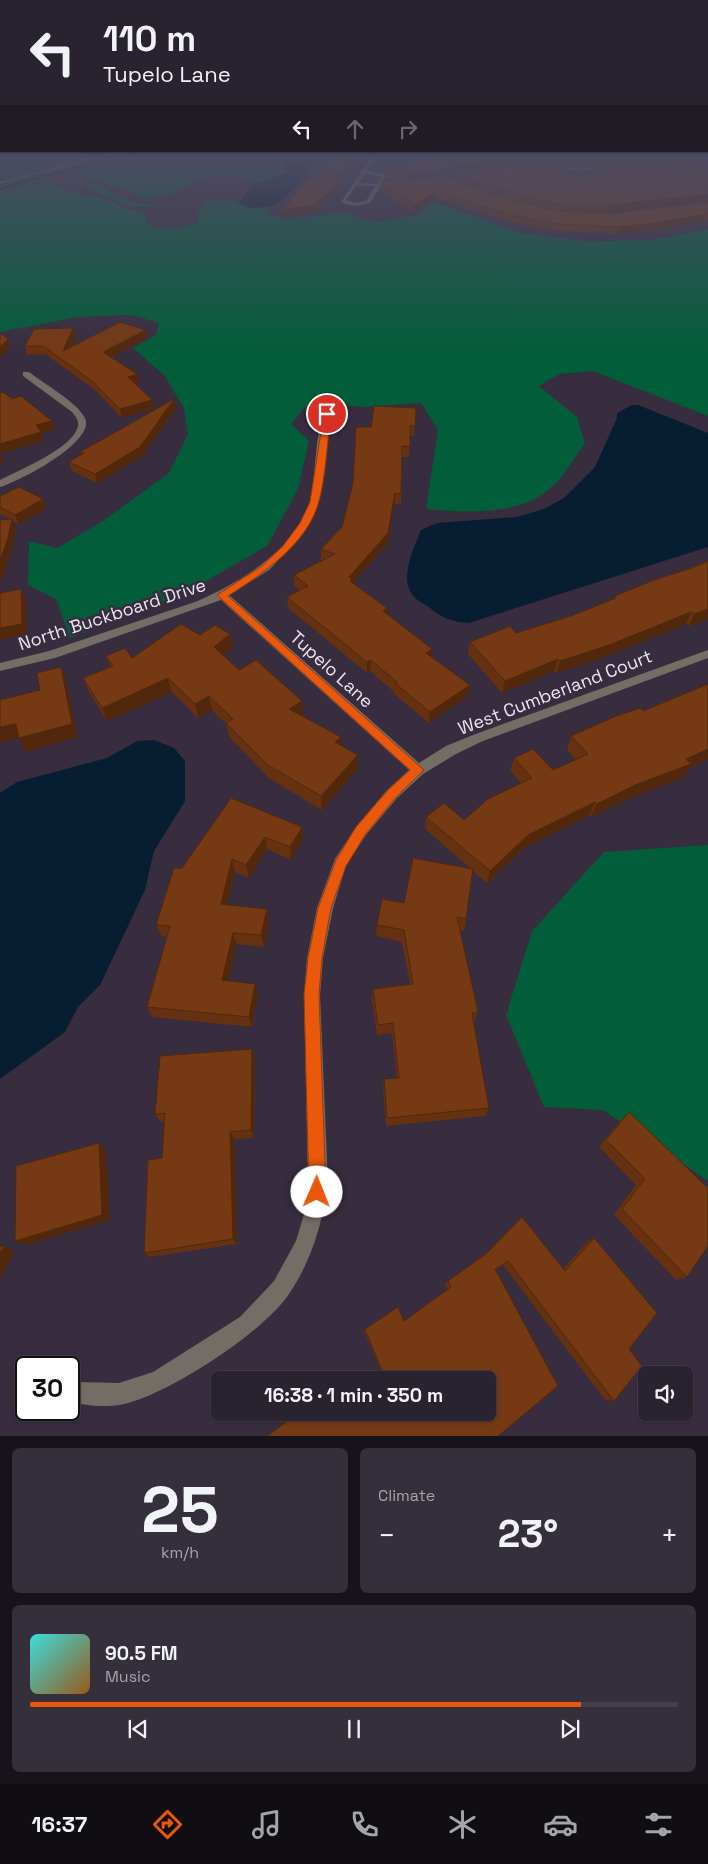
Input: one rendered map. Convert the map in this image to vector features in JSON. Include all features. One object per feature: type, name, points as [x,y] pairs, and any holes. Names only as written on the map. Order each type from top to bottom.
[{"type":"street","points":[[0,484],[65,448],[78,436],[82,428],[80,416],[74,410],[26,374]]},
{"type":"street","name":"North Buckboard Drive","points":[[0,666],[52,655],[199,606],[222,595],[265,568],[293,539],[304,523],[314,502],[327,414]]},
{"type":"street","name":"Tupelo Lane","points":[[222,595],[418,770]]},
{"type":"street","name":"West Cumberland Court","points":[[80,1393],[119,1394],[159,1381],[247,1324],[281,1288],[305,1245],[314,1214],[318,1184],[312,995],[315,958],[324,908],[340,864],[361,831],[392,794],[418,770],[451,750],[478,738],[708,654]]},
{"type":"green space","points":[[0,221],[147,221],[153,226],[165,228],[198,223],[198,221],[487,221],[517,232],[588,242],[658,239],[708,229],[708,416],[593,371],[559,374],[539,386],[577,417],[585,443],[565,472],[545,493],[514,507],[497,510],[461,511],[426,509],[438,430],[421,403],[362,407],[334,403],[305,407],[291,424],[309,441],[298,489],[267,546],[187,592],[70,638],[56,599],[28,585],[29,541],[57,548],[103,521],[169,473],[188,434],[184,408],[164,375],[133,348],[156,335],[159,323],[131,315],[78,317],[0,332]]},
{"type":"green space","points":[[708,845],[708,1181],[603,1110],[544,1107],[506,1015],[532,931],[604,852]]},
{"type":"water","points":[[632,405],[638,405],[708,433],[708,547],[469,623],[443,617],[414,597],[409,590],[407,573],[411,554],[421,530],[437,523],[517,517],[544,509],[564,498],[595,467],[617,418],[617,413]]},
{"type":"water","points":[[154,740],[174,748],[185,761],[185,801],[154,851],[145,890],[100,985],[78,1007],[65,1032],[0,1079],[0,793],[17,782],[107,758],[137,741]]},
{"type":"building","points":[[544,221],[666,221],[618,227],[560,224]]},
{"type":"building","points":[[120,322],[146,330],[103,352],[137,374],[128,377],[152,400],[120,409],[92,381],[43,346],[25,346],[34,329],[73,328],[63,351]]},
{"type":"building","points":[[0,333],[8,339],[0,347]]},
{"type":"building","points":[[3,392],[12,399],[21,396],[52,421],[36,425],[41,432],[0,444],[0,393]]},
{"type":"building","points":[[174,399],[140,447],[95,474],[69,462],[84,453],[80,452]]},
{"type":"building","points":[[374,406],[416,408],[415,426],[410,426],[410,447],[402,446],[401,494],[395,493],[388,533],[349,577],[352,579],[350,581],[387,608],[383,611],[432,649],[426,653],[470,685],[430,712],[371,660],[367,662],[287,597],[308,586],[294,575],[335,554],[321,549],[342,527],[353,483],[356,427],[371,427]]},
{"type":"building","points":[[19,487],[43,499],[15,515],[0,507],[0,496]]},
{"type":"building","points":[[12,519],[8,538],[0,561],[0,520]]},
{"type":"building","points":[[708,561],[708,609],[694,614],[691,612],[609,645],[560,661],[558,659],[505,681],[470,642],[510,626],[516,633],[571,616],[654,580]]},
{"type":"building","points":[[21,589],[22,624],[0,628],[0,593]]},
{"type":"building","points":[[181,624],[200,635],[215,625],[230,634],[214,647],[239,670],[256,660],[302,701],[289,709],[341,737],[335,742],[358,755],[321,796],[268,765],[226,723],[233,719],[209,696],[195,704],[168,678],[102,708],[83,678],[113,666],[106,656],[125,648],[132,658]]},
{"type":"building","points":[[61,667],[72,724],[19,738],[16,724],[0,727],[0,700],[40,690],[37,673]]},
{"type":"building","points":[[708,684],[708,749],[686,759],[691,764],[635,785],[597,804],[595,802],[528,835],[490,871],[426,817],[444,803],[464,820],[488,799],[532,778],[514,758],[533,749],[553,770],[588,754],[571,736],[616,716],[641,708],[643,711]]},
{"type":"building","points":[[231,798],[302,827],[290,847],[265,837],[246,865],[232,859],[221,904],[267,909],[261,935],[233,933],[222,980],[255,984],[249,1017],[147,1007],[170,926],[156,925],[174,868],[182,868]]},
{"type":"building","points":[[413,858],[473,869],[466,919],[457,917],[478,1012],[472,1013],[489,1108],[387,1118],[384,1079],[399,1078],[393,1023],[378,1025],[373,989],[413,984],[404,930],[377,925],[382,899],[404,903]]},
{"type":"building","points":[[252,1049],[251,1130],[230,1132],[233,1239],[144,1253],[148,1160],[162,1158],[165,1113],[155,1114],[160,1056]]},
{"type":"building","points":[[629,1112],[708,1188],[708,1246],[687,1277],[622,1209],[645,1179],[606,1140]]},
{"type":"building","points":[[99,1143],[102,1215],[15,1241],[16,1166]]},
{"type":"building","points":[[522,1217],[565,1271],[594,1238],[657,1313],[629,1349],[642,1366],[638,1366],[638,1371],[614,1401],[508,1261],[495,1269],[558,1386],[498,1436],[267,1436],[288,1421],[496,1421],[496,1371],[382,1371],[365,1329],[398,1307],[404,1321],[451,1287],[448,1281],[487,1253]]},
{"type":"building","points":[[0,1245],[4,1247],[0,1254]]},
{"type":"route","points":[[317,1192],[312,995],[315,958],[324,908],[340,864],[361,831],[392,794],[418,770],[222,595],[249,580],[279,556],[293,539],[313,508],[327,414]]}]
